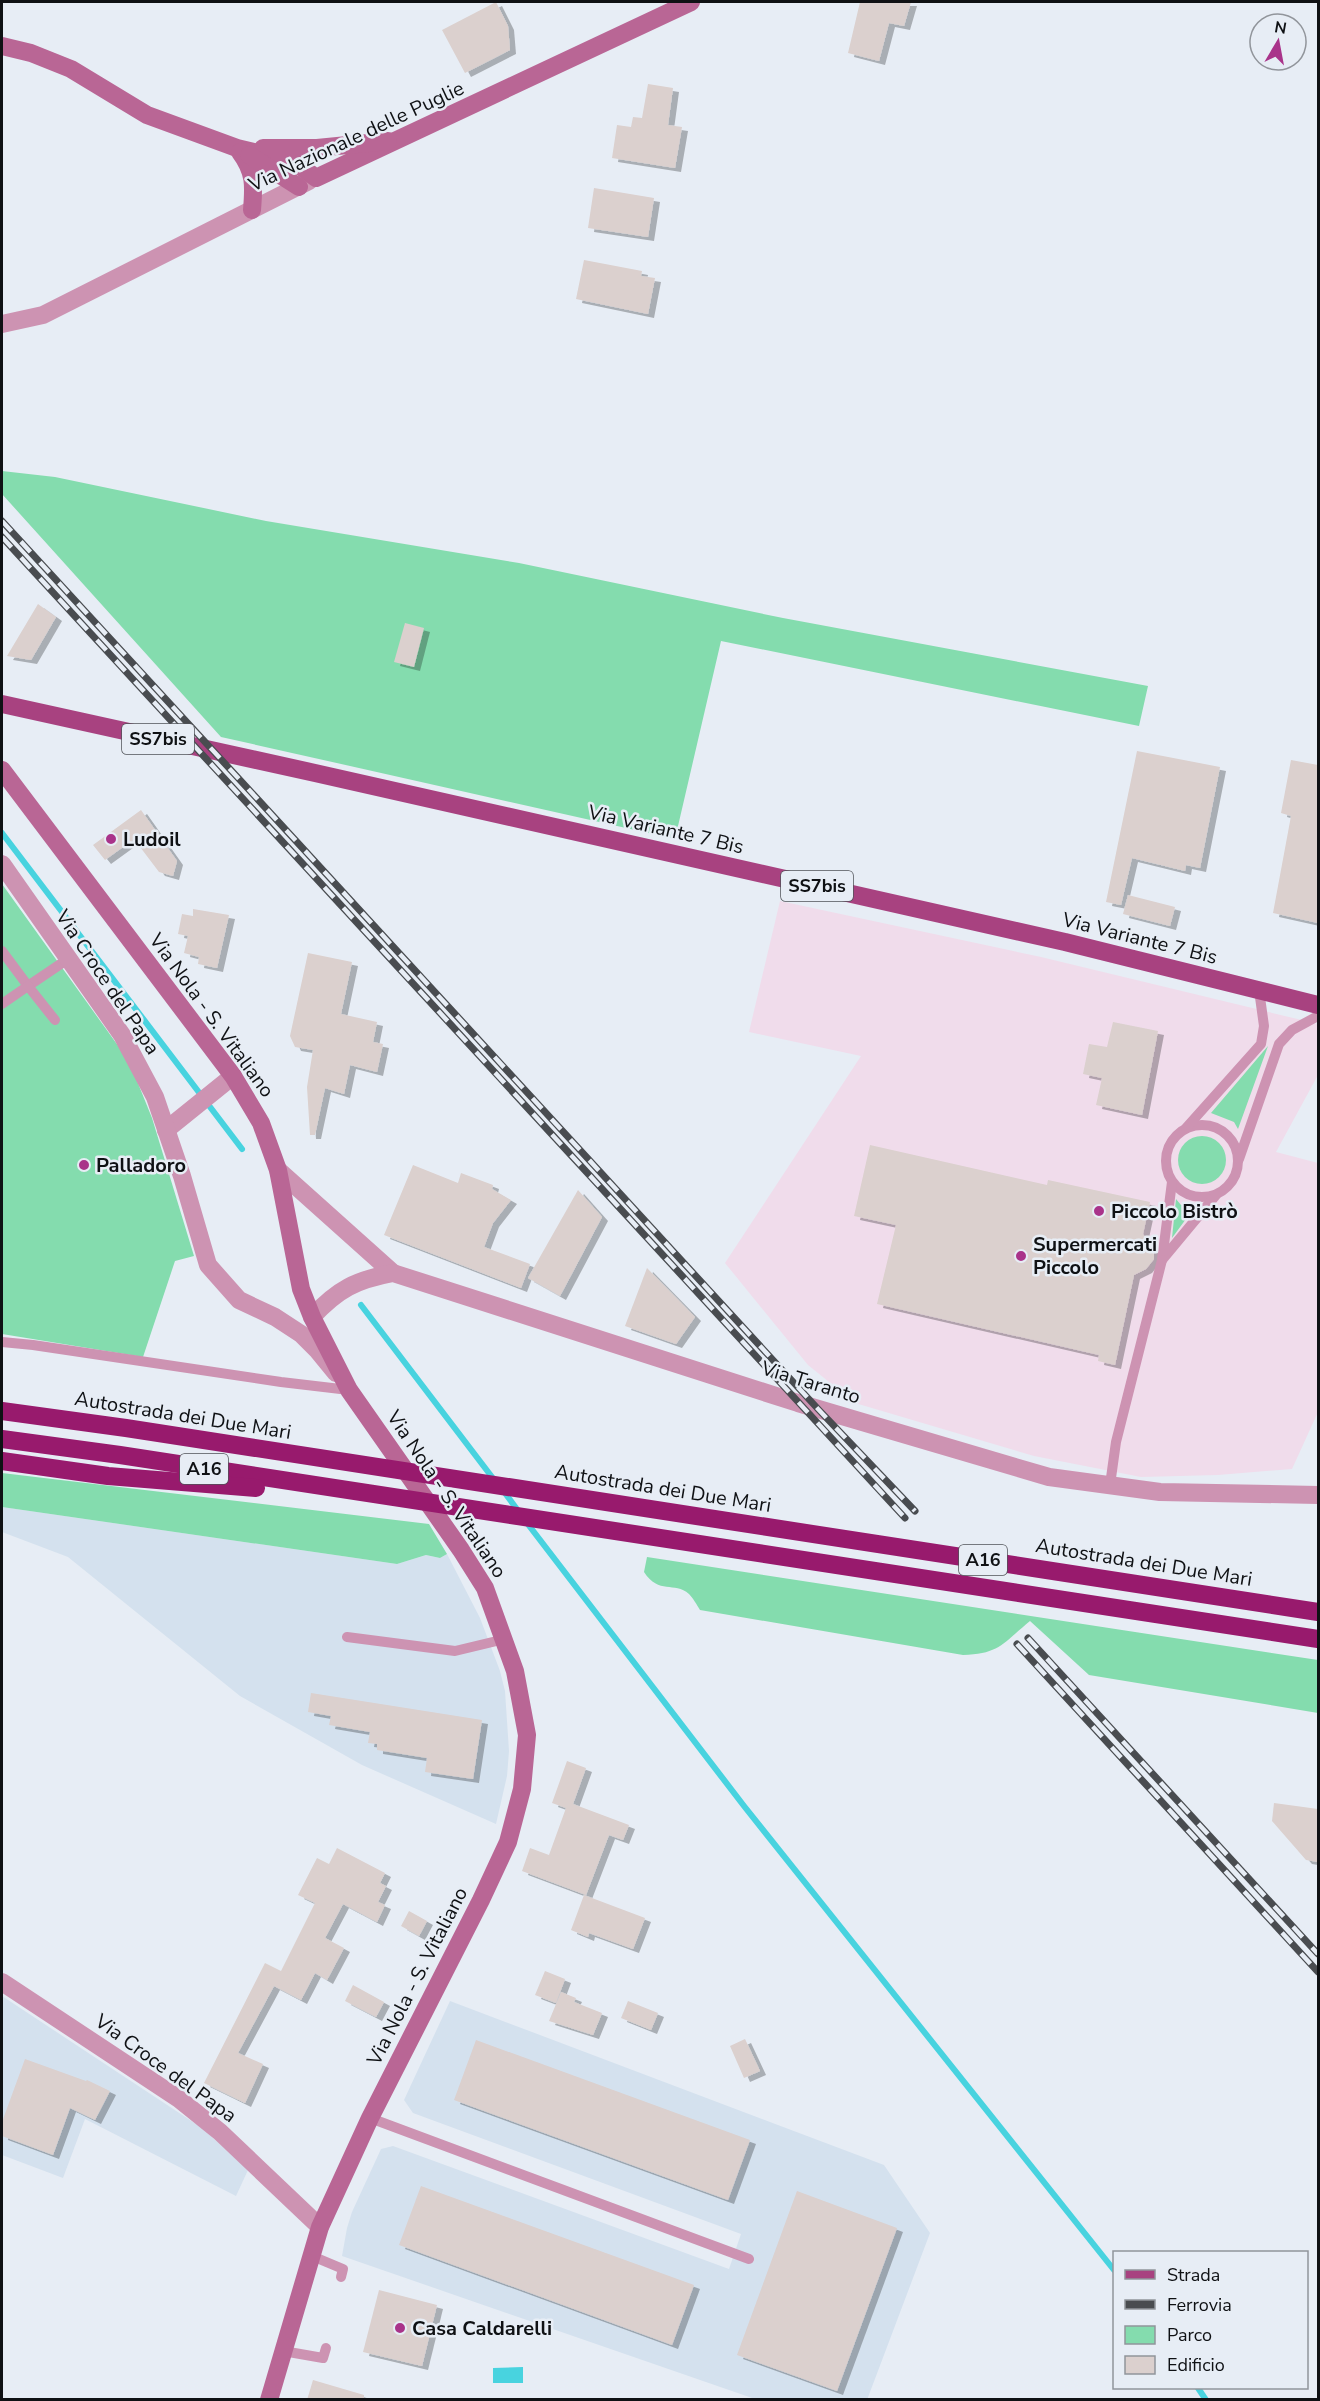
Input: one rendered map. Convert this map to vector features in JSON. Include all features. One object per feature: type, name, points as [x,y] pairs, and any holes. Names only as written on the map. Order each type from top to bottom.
[{"type":"highway","name":"Autostrada dei Due Mari","points":[[2,1411],[1318,1611]]},
{"type":"highway","name":"A16","points":[[2,1439],[120,1455],[406,1501],[1318,1639]]},
{"type":"highway","points":[[2,1461],[108,1476],[406,1501]]},
{"type":"main road","name":"Via Nazionale delle Puglie","points":[[316,178],[691,2]]},
{"type":"main road","name":"Via Nazionale delle Puglie","points":[[2,46],[31,53],[71,69],[147,115],[237,148]]},
{"type":"main road","points":[[237,148],[317,147],[400,140]]},
{"type":"main road","points":[[237,148],[290,162],[300,166],[316,178]]},
{"type":"main road","points":[[237,148],[299,187]]},
{"type":"main road","points":[[237,148],[249,165],[254,186],[252,210]]},
{"type":"main road","name":"Via Variante 7 Bis","points":[[2,705],[1065,942],[1318,1005]]},
{"type":"main road","name":"Via Nola - S. Vitaliano","points":[[2,771],[233,1076],[261,1123],[279,1170],[301,1289],[312,1317],[349,1390],[485,1588],[515,1671],[526,1736],[522,1790],[508,1842],[370,2118],[320,2227],[269,2400]]},
{"type":"street","name":"Via Nazionale delle Puglie","points":[[43,315],[316,178]]},
{"type":"street","points":[[2,324],[43,315]]},
{"type":"street","points":[[2,334],[43,315]]},
{"type":"street","name":"Via Croce del Papa","points":[[2,864],[122,1035],[155,1097],[208,1265],[239,1300],[275,1317],[301,1334],[318,1351],[349,1390]]},
{"type":"street","points":[[166,1130],[233,1076]]},
{"type":"street","points":[[279,1170],[393,1273]]},
{"type":"street","points":[[312,1317],[345,1287],[369,1278],[393,1273]]},
{"type":"street","name":"Via Taranto","points":[[393,1273],[798,1403],[1049,1477],[1160,1492],[1318,1495]]},
{"type":"street","name":"Via Croce del Papa","points":[[275,1317],[312,1317]]},
{"type":"street","name":"Via Croce del Papa","points":[[2,1982],[187,2106],[220,2132],[320,2227]]},
{"type":"lane","points":[[2,951],[55,1020]]},
{"type":"lane","points":[[2,1004],[68,959]]},
{"type":"lane","points":[[1259,990],[1264,1026],[1261,1044],[1186,1128],[1176,1136],[1167,1152],[1167,1171],[1172,1182],[1192,1197],[1205,1198],[1216,1195],[1233,1181],[1279,1044],[1292,1030],[1318,1016]]},
{"type":"lane","points":[[1186,1128],[1210,1125],[1222,1130],[1236,1148],[1239,1159]]},
{"type":"lane","points":[[1110,1485],[1116,1442],[1162,1260],[1172,1182]]},
{"type":"lane","points":[[1162,1260],[1216,1195]]},
{"type":"lane","points":[[2,1342],[349,1390]]},
{"type":"lane","points":[[347,1637],[455,1651],[505,1639]]},
{"type":"lane","points":[[370,2118],[749,2259]]},
{"type":"lane","points":[[312,2256],[343,2269],[341,2277]]},
{"type":"lane","points":[[283,2351],[323,2358],[326,2348]]},
{"type":"shaded area","points":[[780,901],[1041,957],[1318,1024],[1318,1075],[1276,1152],[1318,1163],[1318,1412],[1292,1469],[1218,1475],[1141,1477],[1034,1456],[855,1403],[808,1365],[725,1263],[861,1056],[749,1032]]},
{"type":"shaded area","points":[[2,1507],[397,1564],[426,1555],[440,1558],[447,1554],[480,1618],[505,1691],[509,1751],[507,1776],[496,1824],[362,1765],[240,1696],[68,1557],[2,1532]]},
{"type":"shaded area","points":[[2,1996],[202,2128],[248,2170],[236,2196],[85,2119],[63,2178],[2,2155]]},
{"type":"shaded area","points":[[450,2001],[884,2165],[930,2233],[867,2400],[755,2399],[342,2256],[352,2212],[381,2149],[393,2146],[729,2269],[741,2234],[413,2113],[404,2100]]},
{"type":"green space","points":[[2,471],[55,477],[266,521],[519,563],[783,618],[1148,686],[1139,726],[721,641],[675,839],[221,737],[2,494]]},
{"type":"green space","name":"Palladoro","points":[[2,884],[129,1061],[152,1118],[194,1256],[175,1261],[143,1357],[2,1334]]},
{"type":"green space","points":[[1268,1046],[1238,1129],[1234,1122],[1211,1113]]},
{"type":"green space","points":[[1202,1136],[1219,1143],[1226,1160],[1219,1177],[1202,1184],[1185,1177],[1178,1160],[1185,1143]]},
{"type":"green space","points":[[1176,1199],[1181,1205],[1194,1208],[1172,1238]]},
{"type":"green space","points":[[2,1473],[429,1524],[447,1554],[440,1558],[426,1555],[397,1564],[2,1507]]},
{"type":"green space","points":[[647,1557],[1318,1660],[1318,1713],[1089,1675],[1030,1621],[993,1650],[963,1655],[700,1610],[683,1590],[661,1586],[650,1579],[644,1572]]},
{"type":"water","points":[[523,2367],[523,2383],[493,2383],[493,2368]]},
{"type":"building","points":[[496,2],[508,26],[510,50],[465,73],[442,30]]},
{"type":"building","points":[[860,2],[911,2],[904,26],[889,23],[879,61],[848,53]]},
{"type":"building","points":[[648,84],[673,88],[668,125],[682,127],[675,168],[612,158],[617,125],[631,127],[633,117],[642,118]]},
{"type":"building","points":[[594,188],[654,198],[648,237],[588,228]]},
{"type":"building","points":[[584,260],[642,271],[641,276],[655,278],[648,314],[576,299]]},
{"type":"building","points":[[38,604],[56,617],[31,660],[7,656]]},
{"type":"building","points":[[405,623],[424,628],[414,667],[394,662]]},
{"type":"building","points":[[1137,751],[1220,767],[1200,868],[1186,865],[1185,871],[1132,858],[1121,905],[1106,902]]},
{"type":"building","points":[[1291,760],[1318,765],[1318,923],[1273,913],[1291,816],[1281,813]]},
{"type":"building","points":[[141,810],[177,861],[173,876],[159,872],[134,839],[105,860],[93,845]]},
{"type":"building","points":[[1128,895],[1175,907],[1170,926],[1123,914]]},
{"type":"building","points":[[193,909],[229,915],[217,968],[198,964],[199,957],[184,953],[188,936],[178,934],[182,914],[193,916]]},
{"type":"building","points":[[308,953],[352,962],[341,1014],[377,1022],[373,1042],[383,1044],[377,1072],[350,1065],[344,1094],[325,1088],[315,1135],[310,1135],[307,1087],[313,1050],[295,1047],[290,1036]]},
{"type":"building","points":[[1113,1022],[1158,1031],[1142,1115],[1096,1105],[1102,1078],[1083,1074],[1089,1044],[1107,1047]]},
{"type":"building","name":"Supermercati Piccolo","points":[[870,1145],[1047,1185],[1048,1180],[1150,1202],[1143,1234],[1154,1252],[1154,1259],[1146,1269],[1134,1275],[1115,1365],[1098,1361],[1099,1355],[877,1304],[896,1225],[854,1216]]},
{"type":"building","points":[[413,1165],[458,1183],[461,1173],[493,1185],[492,1189],[511,1200],[493,1223],[484,1247],[530,1264],[521,1288],[384,1235]]},
{"type":"building","points":[[578,1190],[602,1217],[560,1296],[528,1278]]},
{"type":"building","points":[[647,1268],[695,1317],[676,1344],[625,1326]]},
{"type":"building","points":[[311,1693],[482,1720],[473,1779],[425,1772],[427,1758],[377,1750],[377,1744],[368,1743],[370,1732],[329,1725],[331,1716],[308,1712]]},
{"type":"building","points":[[567,1761],[586,1768],[573,1804],[629,1825],[623,1840],[609,1835],[586,1895],[522,1871],[530,1848],[549,1855],[566,1808],[552,1803]]},
{"type":"building","points":[[1274,1803],[1318,1809],[1318,1862],[1306,1860],[1272,1821]]},
{"type":"building","points":[[337,1848],[385,1873],[380,1883],[386,1886],[378,1902],[385,1905],[377,1922],[343,1904],[325,1938],[344,1948],[327,1980],[315,1973],[301,2000],[274,1986],[238,2053],[263,2064],[245,2103],[204,2083],[265,1963],[281,1971],[315,1903],[298,1895],[317,1858],[329,1864]]},
{"type":"building","points":[[584,1895],[645,1918],[633,1949],[589,1933],[588,1937],[571,1930]]},
{"type":"building","points":[[409,1911],[427,1921],[419,1936],[401,1926]]},
{"type":"building","points":[[545,1971],[565,1979],[556,2003],[535,1995]]},
{"type":"building","points":[[353,1985],[384,2002],[376,2017],[345,2001]]},
{"type":"building","points":[[561,1992],[576,1998],[574,2002],[602,2013],[593,2035],[549,2021]]},
{"type":"building","points":[[628,2001],[658,2013],[651,2030],[621,2018]]},
{"type":"building","points":[[745,2039],[760,2071],[744,2078],[730,2046]]},
{"type":"building","points":[[476,2040],[750,2140],[728,2200],[454,2100]]},
{"type":"building","points":[[25,2059],[87,2080],[110,2091],[95,2120],[70,2108],[53,2155],[2,2136],[2,2122]]},
{"type":"building","points":[[421,2186],[694,2285],[672,2345],[399,2245]]},
{"type":"building","points":[[797,2191],[897,2228],[837,2391],[737,2355]]},
{"type":"building","name":"Casa Caldarelli","points":[[379,2290],[437,2305],[422,2366],[363,2352]]},
{"type":"building","points":[[313,2380],[364,2395],[364,2400],[307,2400]]},
{"type":"waterway","points":[[2,833],[242,1149]]},
{"type":"waterway","points":[[361,1305],[495,1481]]},
{"type":"waterway","points":[[502,1489],[519,1512]]},
{"type":"waterway","points":[[527,1523],[744,1806],[1113,2269]]},
{"type":"waterway","points":[[1199,2389],[1206,2400]]},
{"type":"railway","points":[[2,521],[818,1409],[915,1511]]},
{"type":"railway","points":[[2,537],[905,1518]]},
{"type":"railway","points":[[1028,1638],[1318,1954]]},
{"type":"railway","points":[[1017,1644],[1318,1972]]},
{"type":"place","name":"Ludoil","points":[[111,839]]},
{"type":"place","name":"Palladoro","points":[[84,1165]]},
{"type":"place","name":"Piccolo Bistrò","points":[[1099,1211]]},
{"type":"place","name":"Supermercati Piccolo","points":[[1021,1256]]},
{"type":"place","name":"Casa Caldarelli","points":[[400,2328]]}]
